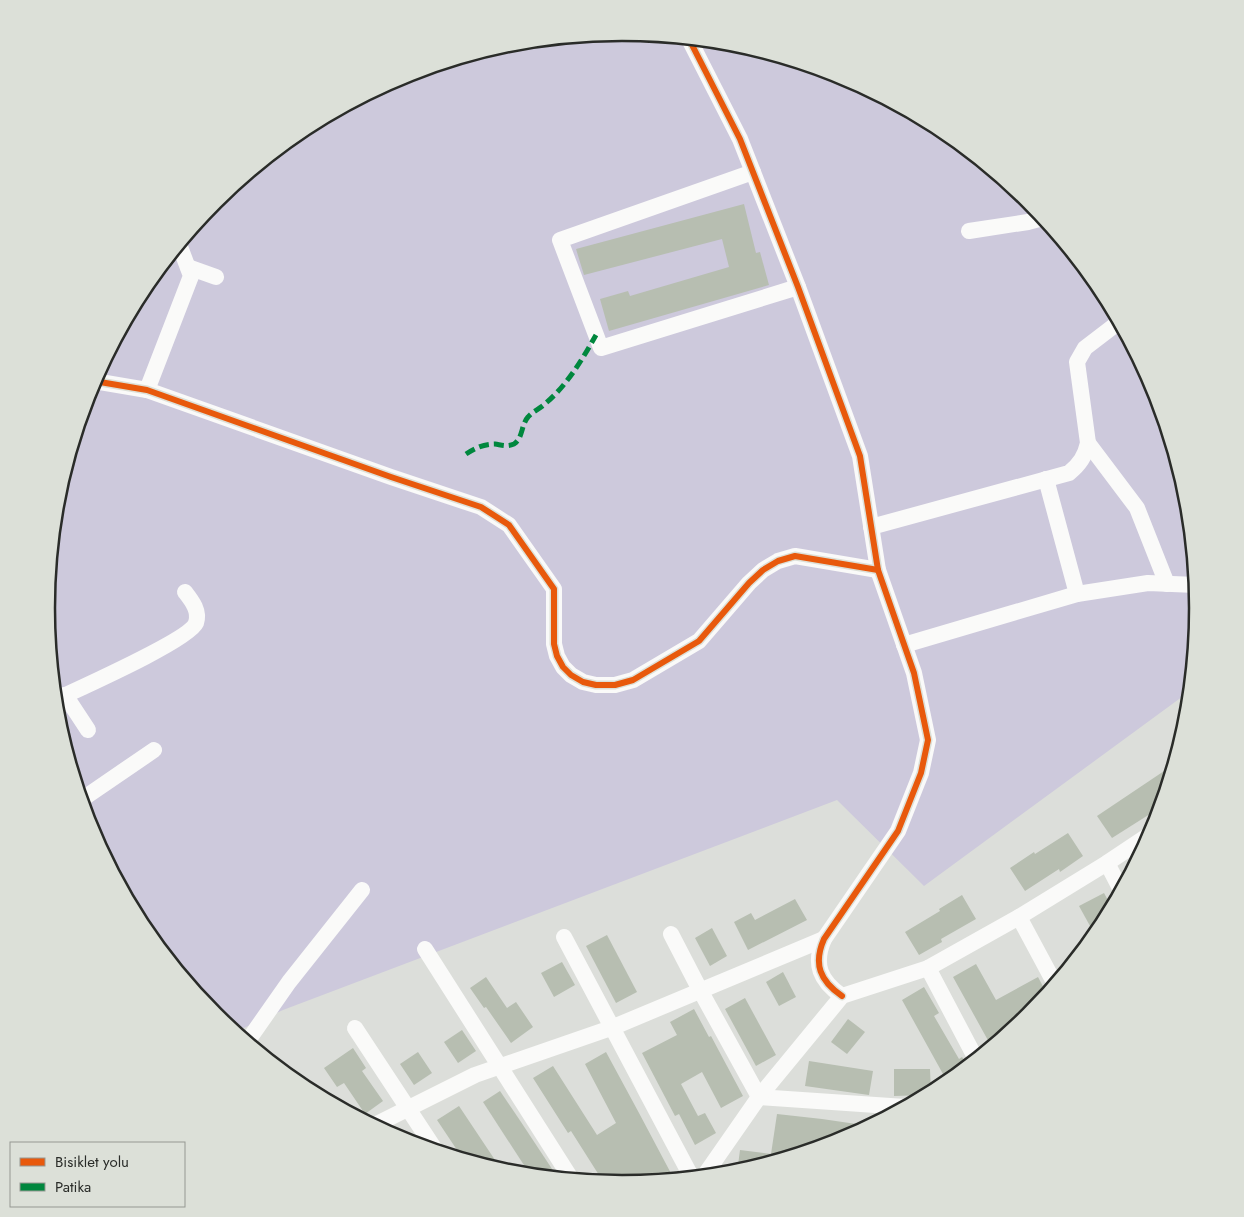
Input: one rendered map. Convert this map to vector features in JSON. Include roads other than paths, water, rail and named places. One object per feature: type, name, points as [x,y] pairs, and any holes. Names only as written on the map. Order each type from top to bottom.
[{"type":"street","points":[[692,46],[740,139],[798,287],[860,456],[878,570],[914,673],[928,740],[920,773],[898,831],[824,939],[818,952],[823,978],[831,989],[842,996]]},
{"type":"street","points":[[753,172],[560,240],[601,348],[798,287]]},
{"type":"street","points":[[970,231],[1035,220]]},
{"type":"street","points":[[147,390],[192,276],[182,251]]},
{"type":"street","points":[[175,259],[216,276]]},
{"type":"street","points":[[871,527],[1069,473],[1079,465],[1086,454],[1088,443],[1077,362],[1085,348],[1114,326]]},
{"type":"street","points":[[102,382],[147,390],[391,477],[482,507],[509,525],[554,589],[554,644],[557,656],[563,667],[571,675],[583,682],[596,685],[615,685],[633,680],[699,641],[750,583],[763,570],[778,561],[795,556],[878,570]]},
{"type":"street","points":[[1088,443],[1137,508],[1167,584]]},
{"type":"street","points":[[1046,479],[1076,594]]},
{"type":"street","points":[[904,646],[1076,594],[1148,583],[1188,585]]},
{"type":"street","points":[[62,697],[161,649],[193,628],[197,616],[196,610],[185,592]]},
{"type":"street","points":[[63,702],[88,730]]},
{"type":"street","points":[[87,796],[154,750]]},
{"type":"street","points":[[709,1169],[759,1097],[842,996],[928,968],[1019,918],[1139,842]]},
{"type":"street","points":[[1107,863],[1118,884]]},
{"type":"street","points":[[250,1037],[289,982],[362,890]]},
{"type":"street","points":[[1019,918],[1052,978]]},
{"type":"street","points":[[671,934],[759,1097]]},
{"type":"street","points":[[564,937],[689,1172]]},
{"type":"street","points":[[381,1122],[475,1075],[611,1028],[824,939]]},
{"type":"street","points":[[425,949],[568,1173]]},
{"type":"street","points":[[928,968],[973,1054]]},
{"type":"street","points":[[355,1028],[430,1142]]},
{"type":"street","points":[[759,1097],[894,1106]]}]
